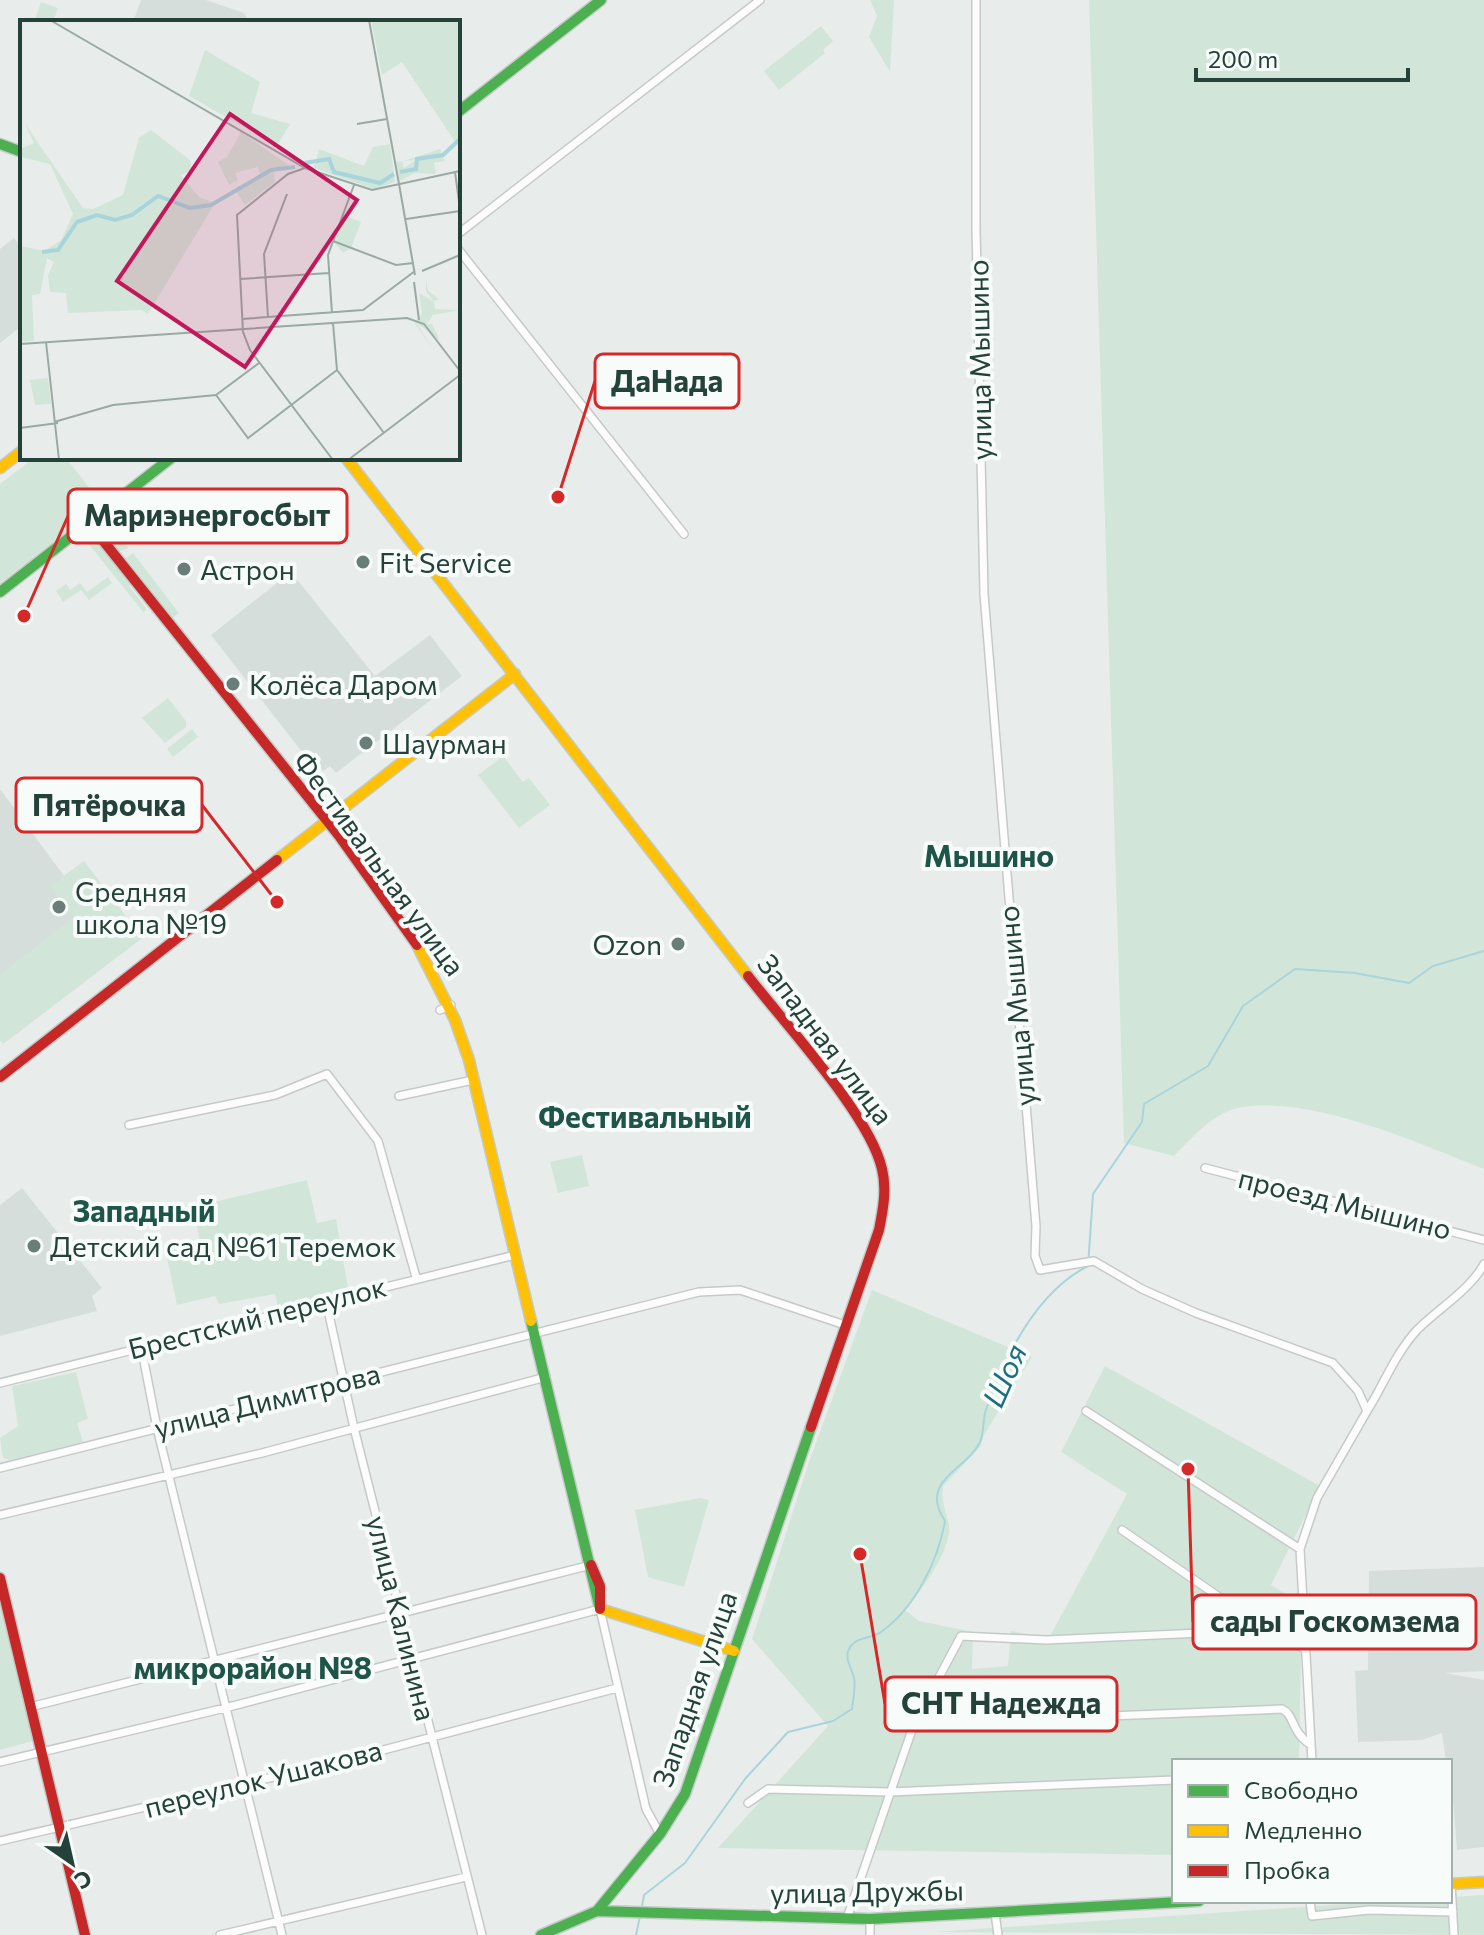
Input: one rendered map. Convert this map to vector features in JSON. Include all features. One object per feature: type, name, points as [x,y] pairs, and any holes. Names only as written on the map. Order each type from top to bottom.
[{"type":"main road","points":[[460,110],[601,0]]},
{"type":"main road","points":[[0,144],[20,151]]},
{"type":"main road","points":[[0,468],[20,453]]},
{"type":"main road","points":[[0,592],[168,460]]},
{"type":"main road","name":"Западная улица","points":[[348,460],[874,1141],[884,1169],[886,1197],[879,1230],[693,1775],[660,1834],[597,1911]]},
{"type":"main road","name":"Фестивальная улица","points":[[89,523],[326,821],[411,938],[451,1005],[473,1080],[591,1565],[597,1574],[603,1598],[600,1609]]},
{"type":"main road","points":[[0,1077],[515,674]]},
{"type":"main road","points":[[0,1578],[85,1935]]},
{"type":"main road","points":[[600,1609],[734,1651]]},
{"type":"main road","points":[[1452,1884],[1484,1882]]},
{"type":"main road","name":"улица Дружбы","points":[[541,1935],[597,1911],[634,1915],[870,1919],[1172,1903]]},
{"type":"street","points":[[460,232],[760,0]]},
{"type":"street","name":"улица Мышино","points":[[976,0],[976,228],[984,594],[1037,1263],[1040,1270],[1094,1261],[1142,1289],[1196,1313],[1333,1363],[1358,1391],[1367,1411]]},
{"type":"street","points":[[460,252],[684,534]]},
{"type":"street","points":[[440,1010],[451,1005]]},
{"type":"street","points":[[129,1125],[275,1095],[327,1074],[378,1141],[416,1277]]},
{"type":"street","points":[[399,1096],[473,1080]]},
{"type":"street","name":"проезд Мышино","points":[[1205,1168],[1484,1240]]},
{"type":"street","name":"Брестский переулок","points":[[0,1383],[416,1277],[515,1255]]},
{"type":"street","name":"проезд Мышино","points":[[1367,1411],[1406,1343],[1437,1309],[1469,1285],[1484,1264]]},
{"type":"street","name":"улица Димитрова","points":[[0,1468],[714,1290],[740,1290],[845,1325]]},
{"type":"street","name":"улица Калинина","points":[[326,1301],[354,1428],[482,1935]]},
{"type":"street","points":[[141,1346],[157,1428],[282,1935]]},
{"type":"street","points":[[0,1515],[546,1377]]},
{"type":"street","points":[[1086,1411],[1300,1549]]},
{"type":"street","points":[[1312,1759],[1303,1648],[1300,1549],[1317,1498],[1367,1411]]},
{"type":"street","points":[[1122,1530],[1267,1630],[1303,1648]]},
{"type":"street","points":[[30,1707],[591,1565]]},
{"type":"street","points":[[0,1762],[225,1708],[600,1609]]},
{"type":"street","name":"Фестивальная улица","points":[[600,1609],[646,1809],[660,1834]]},
{"type":"street","points":[[847,1918],[914,1724],[961,1636],[1046,1640],[1267,1630]]},
{"type":"street","name":"переулок Ушакова","points":[[0,1841],[244,1783],[617,1688]]},
{"type":"street","points":[[914,1724],[1282,1709],[1291,1715],[1295,1733],[1311,1745]]},
{"type":"street","points":[[748,1803],[768,1789],[890,1792],[1172,1780]]},
{"type":"street","points":[[220,1935],[278,1919],[291,1921],[466,1877]]},
{"type":"street","points":[[1310,1903],[1312,1916],[1369,1910],[1453,1912]]},
{"type":"street","points":[[1452,1903],[1454,1935]]},
{"type":"street","points":[[995,1913],[998,1935]]},
{"type":"street","points":[[870,1919],[870,1935]]},
{"type":"shaded area","points":[[141,0],[206,0],[244,13],[249,20],[134,20]]},
{"type":"shaded area","points":[[14,238],[20,246],[20,328],[0,343],[0,249]]},
{"type":"shaded area","points":[[291,572],[375,676],[430,635],[462,676],[336,773],[330,766],[323,771],[309,753],[305,756],[211,635]]},
{"type":"shaded area","name":"Средняя школа №19","points":[[0,789],[64,876],[84,861],[142,938],[3,1044],[0,1040]]},
{"type":"shaded area","name":"Детский сад №61 Теремок","points":[[22,1188],[102,1288],[92,1296],[97,1311],[0,1336],[0,1205]]},
{"type":"shaded area","points":[[1484,1567],[1484,1671],[1445,1673],[1484,1680],[1484,1847],[1457,1850],[1452,1759],[1446,1759],[1442,1733],[1422,1740],[1358,1742],[1355,1671],[1368,1670],[1369,1571]]},
{"type":"green space","points":[[870,0],[894,0],[890,72],[869,37],[877,16]]},
{"type":"green space","points":[[1089,0],[1484,0],[1484,1169],[1365,1124],[1301,1108],[1271,1105],[1232,1109],[1205,1126],[1174,1156],[1124,1143]]},
{"type":"green space","points":[[41,2],[58,8],[54,20],[35,20]]},
{"type":"green space","points":[[821,26],[833,41],[823,50],[825,53],[779,90],[764,71]]},
{"type":"green space","points":[[31,460],[68,460],[102,504],[0,583],[0,484]]},
{"type":"green space","points":[[109,523],[127,549],[119,551],[102,529]]},
{"type":"green space","points":[[95,536],[133,583],[129,586],[146,608],[144,613],[87,542]]},
{"type":"green space","points":[[133,553],[179,613],[173,618],[126,558]]},
{"type":"green space","points":[[108,577],[112,583],[89,600],[81,590],[63,602],[56,591],[66,584],[70,590],[80,583],[87,592]]},
{"type":"green space","points":[[168,698],[186,721],[186,727],[165,743],[142,718]]},
{"type":"green space","points":[[192,729],[198,737],[173,757],[167,749]]},
{"type":"green space","points":[[503,756],[523,782],[529,778],[550,805],[519,828],[478,775]]},
{"type":"green space","points":[[84,861],[142,938],[3,1044],[0,1040],[0,975],[74,917],[51,887]]},
{"type":"green space","points":[[582,1155],[589,1186],[558,1193],[550,1162]]},
{"type":"green space","points":[[307,1180],[317,1223],[336,1219],[349,1293],[278,1308],[275,1294],[219,1304],[215,1296],[177,1305],[165,1248],[200,1241],[193,1207]]},
{"type":"green space","points":[[872,1290],[1032,1357],[984,1435],[981,1446],[943,1486],[949,1529],[946,1545],[931,1575],[905,1610],[919,1621],[973,1632],[972,1669],[1008,1666],[1011,1631],[1049,1638],[1127,1494],[1061,1452],[1105,1366],[1320,1486],[1271,1585],[1295,1600],[1301,1644],[1299,1759],[1172,1759],[1172,1855],[718,1848],[828,1726],[752,1639],[809,1462]]},
{"type":"green space","points":[[76,1372],[88,1419],[77,1423],[83,1442],[9,1460],[3,1458],[0,1438],[18,1426],[12,1386]]},
{"type":"green space","points":[[700,1498],[709,1500],[684,1587],[648,1577],[635,1510]]},
{"type":"green space","points":[[0,1591],[33,1741],[0,1750]]},
{"type":"green space","points":[[1484,1895],[1484,1935],[934,1932],[1362,1903],[1452,1903],[1452,1897]]},
{"type":"waterway","name":"Шоя","points":[[642,1906],[644,1895],[685,1863],[745,1779],[788,1732],[833,1721],[852,1709],[855,1682],[848,1660],[849,1649],[855,1642],[877,1634],[893,1622],[923,1582],[937,1552],[945,1521],[938,1507],[937,1495],[941,1486],[980,1442],[985,1411],[1004,1366],[1026,1326],[1053,1292],[1088,1266],[1093,1194],[1142,1122],[1144,1104],[1208,1066],[1243,1006],[1295,969],[1355,973],[1409,983],[1433,966],[1484,951]]},
{"type":"waterway","name":"Шоя","points":[[636,1935],[640,1916]]},
{"type":"traffic: fast","points":[[460,110],[601,0]]},
{"type":"traffic: fast","points":[[0,144],[20,151]]},
{"type":"traffic: fast","points":[[0,592],[168,460]]},
{"type":"traffic: fast","points":[[531,1321],[600,1609]]},
{"type":"traffic: fast","points":[[541,1935],[597,1911],[660,1834],[685,1794],[811,1427]]},
{"type":"traffic: fast","points":[[597,1911],[870,1919],[1172,1902]]},
{"type":"traffic: slow","points":[[0,468],[20,453]]},
{"type":"traffic: slow","points":[[348,460],[748,976]]},
{"type":"traffic: slow","points":[[277,860],[515,674]]},
{"type":"traffic: slow","points":[[417,945],[455,1020],[469,1060],[531,1321]]},
{"type":"traffic: slow","points":[[600,1609],[734,1651]]},
{"type":"traffic: slow","points":[[1452,1884],[1484,1882]]},
{"type":"traffic: jam","points":[[89,523],[340,837],[417,945]]},
{"type":"traffic: jam","points":[[0,1077],[277,860]]},
{"type":"traffic: jam","points":[[748,976],[844,1097],[874,1147],[882,1169],[884,1200],[879,1230],[811,1427]]},
{"type":"traffic: jam","points":[[591,1565],[600,1586],[600,1609]]},
{"type":"traffic: jam","points":[[0,1578],[85,1935]]},
{"type":"place","name":"ДаНада","points":[[558,497]]},
{"type":"place","name":"Fit Service","points":[[363,562]]},
{"type":"place","name":"Астрон","points":[[184,569]]},
{"type":"place","name":"Мариэнергосбыт","points":[[24,616]]},
{"type":"place","name":"Колёса Даром","points":[[233,684]]},
{"type":"place","name":"Шаурман","points":[[366,743]]},
{"type":"place","name":"Пятёрочка","points":[[277,902]]},
{"type":"place","name":"Средняя школа №19","points":[[59,907]]},
{"type":"place","name":"Ozon","points":[[678,944]]},
{"type":"place","name":"Детский сад №61 Теремок","points":[[34,1246]]},
{"type":"place","name":"сады Госкомзема","points":[[1188,1469]]},
{"type":"place","name":"СНТ Надежда","points":[[860,1554]]},
{"type":"district","name":"Мышино","points":[[989,854]]},
{"type":"district","name":"Фестивальный","points":[[645,1115]]},
{"type":"district","name":"Западный","points":[[144,1209]]},
{"type":"district","name":"микрорайон №8","points":[[253,1666]]}]
